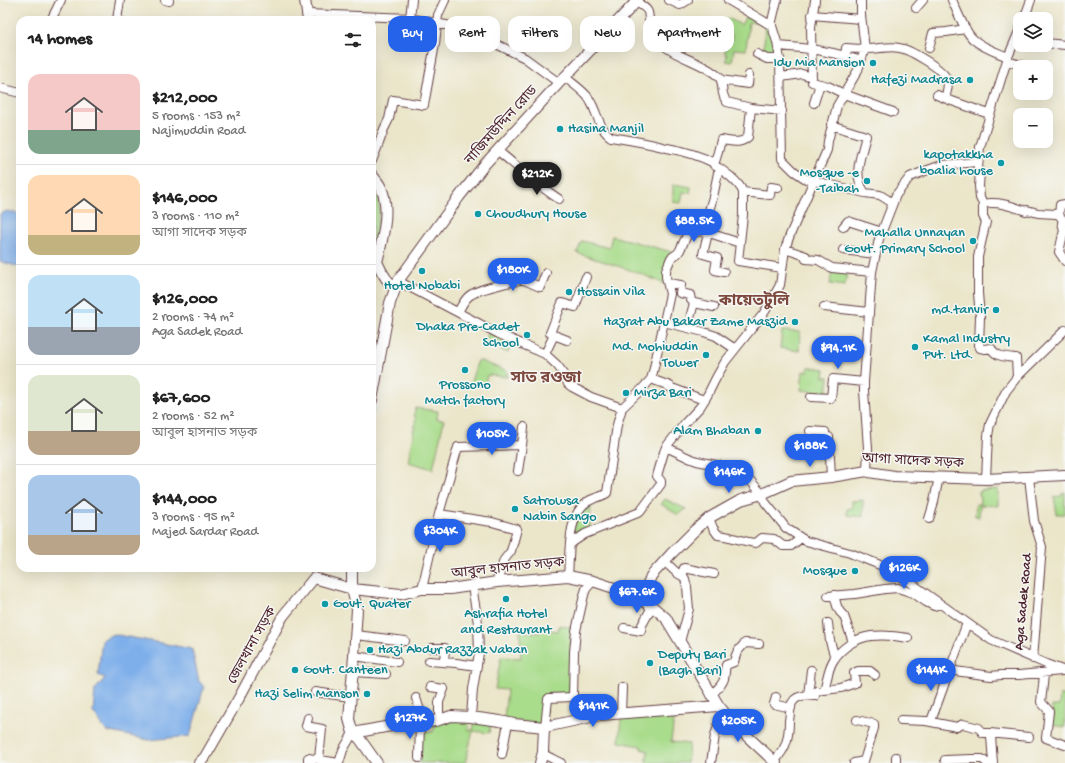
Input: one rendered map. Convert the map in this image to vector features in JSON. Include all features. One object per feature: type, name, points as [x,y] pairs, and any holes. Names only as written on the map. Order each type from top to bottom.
[{"type":"street","points":[[53,16],[61,0]]},
{"type":"street","points":[[118,16],[120,0]]},
{"type":"street","points":[[305,0],[307,16]]},
{"type":"street","points":[[410,16],[412,0]]},
{"type":"street","points":[[445,0],[438,15],[437,23],[461,28],[477,37],[525,58],[587,96],[605,131],[611,137],[689,152],[705,158],[717,165],[742,188],[743,192],[743,215],[738,261],[782,268]]},
{"type":"street","points":[[669,0],[680,5],[688,0]]},
{"type":"street","points":[[730,0],[772,26]]},
{"type":"street","points":[[777,0],[772,26],[780,59],[782,159],[806,179],[864,193],[880,195],[893,203]]},
{"type":"street","points":[[811,0],[814,0],[811,27],[812,82],[832,88],[843,95],[893,112]]},
{"type":"street","points":[[570,545],[585,534],[640,512],[661,484],[661,481],[657,476],[666,447],[700,407],[725,362],[764,313],[780,285],[785,249],[790,235],[827,150],[831,125],[837,106],[858,70],[865,49],[861,19],[861,0]]},
{"type":"street","points":[[916,8],[923,0]]},
{"type":"street","points":[[952,0],[966,29],[973,39],[1013,61]]},
{"type":"street","points":[[1027,12],[1031,0]]},
{"type":"street","points":[[637,1],[647,11],[656,38],[664,46],[682,57],[696,62],[715,74],[721,80],[748,84],[749,75]]},
{"type":"street","name":"নাজিমউদ্দিন রোড","points":[[376,378],[390,303],[397,284],[459,197],[485,164],[637,1]]},
{"type":"street","points":[[812,15],[861,19]]},
{"type":"street","points":[[376,18],[388,18]]},
{"type":"street","points":[[929,48],[933,33],[966,29]]},
{"type":"street","points":[[1053,44],[1065,45]]},
{"type":"street","points":[[778,46],[812,48],[861,60]]},
{"type":"street","points":[[845,55],[846,48],[865,49],[889,47],[910,51],[921,57],[945,75],[947,79],[945,98]]},
{"type":"street","points":[[1013,48],[1007,59],[989,114],[982,137],[978,161],[980,172],[980,198],[981,203],[983,204],[982,216],[986,222],[978,257],[978,293],[980,348],[991,348],[994,353],[998,355],[1016,358],[1017,377]]},
{"type":"street","points":[[376,152],[389,119],[393,100],[424,105],[434,52]]},
{"type":"street","points":[[757,54],[767,59],[780,59]]},
{"type":"street","points":[[781,77],[802,74],[812,77]]},
{"type":"street","points":[[721,80],[723,97],[727,102],[751,108],[782,111]]},
{"type":"street","points":[[814,103],[820,84]]},
{"type":"street","points":[[0,88],[16,92]]},
{"type":"street","points":[[937,95],[989,114]]},
{"type":"street","points":[[724,272],[715,270],[717,258],[703,254],[705,232],[713,197],[718,152],[721,140],[742,142],[747,139],[751,108]]},
{"type":"street","points":[[831,125],[866,136],[858,169],[859,183],[864,193]]},
{"type":"street","points":[[498,151],[559,199]]},
{"type":"street","points":[[867,471],[868,448],[864,382],[872,272],[882,232],[900,189],[910,177],[942,165],[978,161]]},
{"type":"street","points":[[376,180],[381,187],[385,201],[385,223],[377,262],[391,285],[397,284],[432,299],[500,334],[545,354],[564,374],[568,384],[591,397],[622,408]]},
{"type":"street","points":[[743,192],[770,195],[771,187],[778,188]]},
{"type":"street","points":[[983,204],[995,203],[1038,213],[1058,215],[1063,220],[1062,223],[1064,230],[1059,252],[1065,261]]},
{"type":"street","points":[[1058,215],[1060,204],[1065,204]]},
{"type":"street","points":[[843,227],[848,221],[882,232]]},
{"type":"street","points":[[568,576],[571,535],[576,516],[579,510],[586,503],[607,493],[622,408],[651,379],[670,294],[666,270],[671,258],[678,253],[688,233],[705,232],[740,243]]},
{"type":"street","points":[[785,249],[806,256],[806,259],[818,260],[832,268],[872,272]]},
{"type":"street","points":[[843,250],[876,254]]},
{"type":"street","points":[[458,312],[470,295],[493,287],[524,280],[540,288],[546,273]]},
{"type":"street","points":[[567,340],[550,333],[562,302],[575,307],[586,277]]},
{"type":"street","points":[[668,283],[681,283],[680,293],[690,296],[694,303],[714,307]]},
{"type":"street","points":[[690,318],[694,303]]},
{"type":"street","points":[[824,307],[869,312]]},
{"type":"street","points":[[664,322],[716,336],[735,349]]},
{"type":"street","points":[[986,479],[990,424],[1006,391],[1017,377],[1065,330]]},
{"type":"street","points":[[545,354],[554,335]]},
{"type":"street","points":[[651,379],[704,400]]},
{"type":"street","points":[[811,397],[831,398],[833,379],[864,382]]},
{"type":"street","points":[[518,472],[524,427]]},
{"type":"street","points":[[810,431],[825,432],[825,436],[829,437],[832,477]]},
{"type":"street","points":[[422,589],[439,514],[458,447],[522,445]]},
{"type":"street","name":"Aga Sadek Road","points":[[666,447],[693,460],[726,467],[748,478],[762,494],[765,502],[786,528],[806,541],[850,553],[880,565],[906,580],[991,640],[1033,659],[1065,671]]},
{"type":"street","name":"আগা সাদেক সড়ক","points":[[642,600],[651,576],[695,530],[709,518],[741,500],[762,494],[791,481],[832,477],[867,471],[894,476],[986,479],[1065,475]]},
{"type":"street","points":[[929,519],[939,477]]},
{"type":"street","name":"Aga Sadek Road","points":[[1029,477],[1034,521],[1042,547],[1033,659]]},
{"type":"street","points":[[439,514],[492,522],[517,529],[511,551],[504,560],[497,582]]},
{"type":"street","points":[[709,518],[718,535],[729,536],[756,543],[762,538],[774,539],[783,546],[791,546],[801,538]]},
{"type":"street","points":[[664,561],[685,579],[689,609],[680,642]]},
{"type":"street","points":[[681,575],[684,568],[714,574]]},
{"type":"street","points":[[352,572],[352,589],[357,609],[349,719],[353,733],[360,739],[377,763]]},
{"type":"street","name":"আবুল হাসনাত সড়ক","points":[[352,589],[400,594],[422,589],[450,589],[497,582],[568,576],[593,581],[617,589],[642,600],[666,618],[711,695],[721,709],[734,724],[775,762]]},
{"type":"street","name":"জেলখানা সড়ক","points":[[199,763],[205,757],[240,698],[283,616],[314,578],[352,589]]},
{"type":"street","points":[[561,763],[541,759],[548,699],[573,696],[576,631],[586,589],[593,581]]},
{"type":"street","points":[[471,716],[479,653],[478,622],[472,586]]},
{"type":"street","points":[[853,642],[844,616],[840,612],[831,595],[855,594],[898,588],[913,593],[934,606],[940,604]]},
{"type":"street","points":[[624,628],[641,631],[642,625],[652,607]]},
{"type":"street","points":[[828,622],[830,641],[835,658]]},
{"type":"street","points":[[930,721],[967,623]]},
{"type":"street","points":[[356,635],[405,641]]},
{"type":"street","points":[[824,690],[832,661],[853,642],[871,636],[895,636],[908,638]]},
{"type":"street","points":[[711,695],[721,685],[724,678],[726,665],[734,662],[736,653],[743,645],[745,643],[759,644]]},
{"type":"street","points":[[431,648],[445,648],[444,662]]},
{"type":"street","points":[[354,656],[397,662]]},
{"type":"street","points":[[429,661],[477,666]]},
{"type":"street","points":[[950,669],[991,676],[1065,671]]},
{"type":"street","points":[[808,695],[811,670]]},
{"type":"street","points":[[775,762],[784,746],[791,708],[793,702],[797,698],[803,695],[814,696],[816,691],[841,688],[855,683],[854,673],[858,671],[870,671],[875,675]]},
{"type":"street","points":[[353,672],[386,674]]},
{"type":"street","points":[[1044,673],[1041,702],[1048,711],[1046,738],[1065,745]]},
{"type":"street","points":[[621,714],[622,686]]},
{"type":"street","points":[[430,687],[444,690],[439,702],[439,720]]},
{"type":"street","points":[[315,692],[350,697]]},
{"type":"street","points":[[776,697],[774,704],[791,708]]},
{"type":"street","points":[[416,698],[422,723],[419,758]]},
{"type":"street","points":[[308,763],[308,758],[339,763],[343,750],[353,733],[396,725],[422,723],[451,716],[471,716],[500,721],[508,724],[545,727],[600,715],[721,709],[711,763]]},
{"type":"street","points":[[308,718],[306,726],[322,729],[319,759]]},
{"type":"street","points":[[854,763],[864,761],[874,728],[874,724],[857,720]]},
{"type":"street","points":[[901,720],[930,721],[957,727],[963,724],[979,728],[983,733],[1029,738]]},
{"type":"street","points":[[502,754],[508,724]]},
{"type":"street","points":[[990,733],[992,736],[993,763]]},
{"type":"street","points":[[945,760],[982,759],[987,763]]},
{"type":"green space","points":[[747,14],[756,20],[754,22],[749,22],[746,50],[734,49],[734,21],[741,25]]},
{"type":"green space","points":[[766,25],[771,28],[778,57],[766,56],[763,51]]},
{"type":"green space","points":[[725,52],[734,52],[732,62],[726,61],[727,55]]},
{"type":"green space","points":[[673,184],[691,187],[690,193],[683,192],[681,203],[673,202]]},
{"type":"green space","points":[[376,191],[380,205],[376,237]]},
{"type":"green space","points":[[612,236],[672,252],[667,258],[665,284],[639,273],[577,253],[582,241],[609,248]]},
{"type":"green space","points":[[832,270],[847,272],[845,286],[830,284]]},
{"type":"green space","points":[[782,331],[800,332],[799,351],[780,348]]},
{"type":"green space","points":[[489,332],[513,342],[508,353],[484,342]]},
{"type":"green space","points":[[478,360],[507,371],[507,377],[487,375],[485,386],[470,384]]},
{"type":"green space","points":[[808,367],[825,369],[824,377],[829,377],[827,393],[801,390],[803,371],[808,372]]},
{"type":"green space","points":[[415,408],[438,411],[437,419],[444,420],[433,469],[408,462],[416,417],[414,416]]},
{"type":"green space","points":[[998,489],[998,506],[980,505],[979,517],[975,516],[976,504],[980,504],[979,492],[981,492],[981,490]]},
{"type":"green space","points":[[1065,492],[1065,514],[1057,514],[1054,497],[1062,496],[1062,493]]},
{"type":"green space","points":[[665,499],[686,509],[678,515],[661,504]]},
{"type":"green space","points":[[863,500],[863,517],[847,515],[847,509],[852,508],[852,501]]},
{"type":"green space","points":[[591,502],[590,531],[582,535],[581,530],[576,534],[577,539],[572,536],[577,516]]},
{"type":"green space","points":[[559,625],[573,628],[570,695],[548,696],[544,725],[504,719],[507,690],[495,689],[501,657],[521,658],[520,631],[539,633],[540,629],[558,631]]},
{"type":"green space","points":[[1060,695],[1065,695],[1065,727],[1052,725],[1052,706],[1059,706]]},
{"type":"green space","points":[[675,712],[671,742],[689,744],[687,763],[646,763],[648,751],[641,749],[641,746],[619,742],[621,716]]},
{"type":"green space","points":[[470,719],[468,730],[473,730],[475,720],[491,722],[489,733],[473,731],[465,763],[420,763],[421,731],[433,732],[435,722]]},
{"type":"water","points":[[7,211],[16,213],[16,266],[0,261],[0,214]]},
{"type":"water","points":[[113,634],[192,649],[199,681],[204,687],[190,736],[149,740],[106,731],[93,712],[95,690],[105,678],[98,675],[102,640]]},
{"type":"waterway","points":[[771,0],[771,10]]},
{"type":"place","name":"Idu Mia Mansion","points":[[873,63]]},
{"type":"place","name":"Hafezi Madrasa","points":[[970,80]]},
{"type":"place","name":"Hasina Manjil","points":[[560,129]]},
{"type":"place","name":"kapotakkha boalia house","points":[[1001,163]]},
{"type":"place","name":"Mosque -e -Taibah","points":[[867,181]]},
{"type":"place","name":"Choudhury House","points":[[478,214]]},
{"type":"place","name":"Mahalla Unnayan Govt. Primary School","points":[[973,241]]},
{"type":"place","name":"Hotel Nobabi","points":[[422,271]]},
{"type":"place","name":"Hossain Vila","points":[[569,292]]},
{"type":"place","name":"md.tanvir","points":[[996,310]]},
{"type":"place","name":"Hazrat Abu Bakar Zame Maszid","points":[[795,322]]},
{"type":"place","name":"Dhaka Pre-Cadet School","points":[[527,335]]},
{"type":"place","name":"Kamal Industry Pvt. Ltd.","points":[[915,347]]},
{"type":"place","name":"Md. Mohiuddin Tower","points":[[706,355]]},
{"type":"place","name":"Prossono Match factory","points":[[465,370]]},
{"type":"place","name":"Mirza Bari","points":[[626,393]]},
{"type":"place","name":"Alam Bhaban","points":[[758,431]]},
{"type":"place","name":"Satrowsa Nabin Sango","points":[[515,509]]},
{"type":"place","name":"Mosque","points":[[855,571]]},
{"type":"place","name":"Ashrafia Hotel and Restaurant","points":[[506,599]]},
{"type":"place","name":"Govt. Quater","points":[[325,604]]},
{"type":"place","name":"Hazi Abdur Razzak Vaban","points":[[370,650]]},
{"type":"place","name":"Deputy Bari (Bagh Bari)","points":[[650,663]]},
{"type":"place","name":"Govt. Canteen","points":[[295,670]]},
{"type":"place","name":"Hazi Selim Manson","points":[[367,694]]},
{"type":"district","name":"কায়েতটুলি","points":[[754,302]]},
{"type":"district","name":"সাত রওজা","points":[[546,379]]}]
